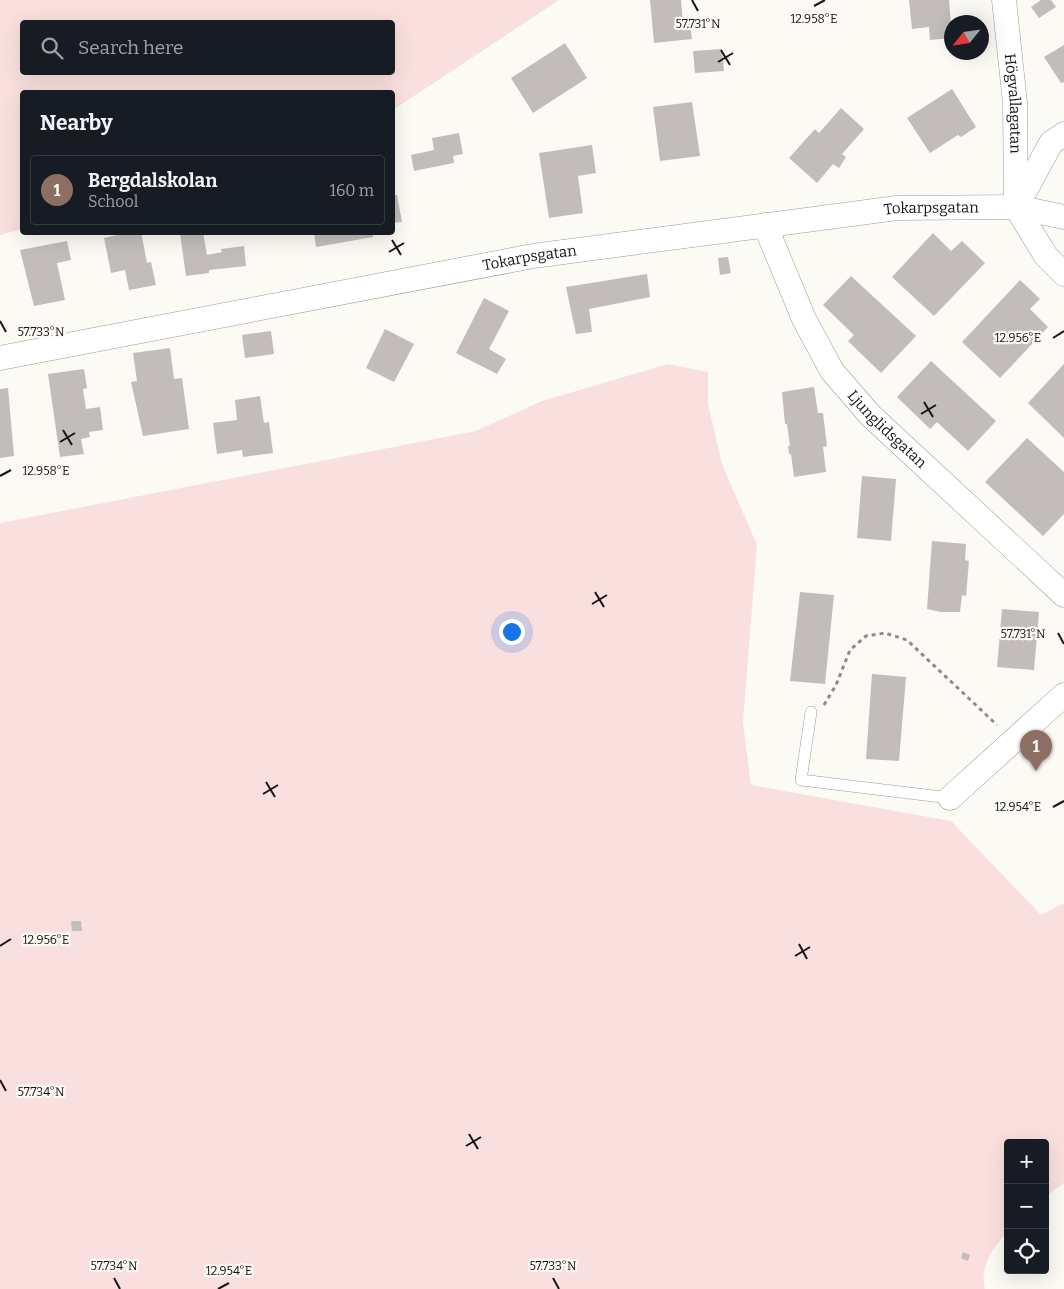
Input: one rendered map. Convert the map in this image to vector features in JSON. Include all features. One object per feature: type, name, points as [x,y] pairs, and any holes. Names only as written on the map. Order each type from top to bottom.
[{"type":"street","name":"Högvallagatan","points":[[1004,0],[1015,102],[1016,207]]},
{"type":"street","points":[[1064,134],[1051,143],[1016,207],[1046,256],[1064,274]]},
{"type":"street","name":"Tokarpsgatan","points":[[0,358],[527,256],[896,208],[1016,207],[1064,217]]},
{"type":"street","name":"Ljunglidsgatan","points":[[765,225],[804,319],[832,371],[870,415],[1064,595]]},
{"type":"street","points":[[950,798],[1064,695]]},
{"type":"lane","points":[[811,712],[801,780],[950,798]]},
{"type":"path","points":[[811,712],[827,703],[850,650],[866,636],[885,633],[907,640],[1013,741]]},
{"type":"shaded area","points":[[0,0],[559,0],[395,109],[395,90],[20,90],[20,230],[0,235]]},
{"type":"shaded area","points":[[668,364],[708,372],[708,404],[722,464],[757,545],[743,722],[751,785],[951,821],[1041,915],[1064,903],[1064,1183],[1049,1194],[1049,1139],[1004,1139],[1004,1236],[997,1244],[986,1265],[984,1273],[985,1289],[0,1289],[0,523],[476,431],[542,401]]},
{"type":"building","points":[[650,0],[681,0],[683,24],[690,23],[692,39],[654,43]]},
{"type":"building","points":[[909,0],[949,0],[950,15],[944,15],[944,39],[930,40],[929,27],[912,29]]},
{"type":"building","points":[[1041,0],[1051,0],[1056,7],[1039,18],[1031,7]]},
{"type":"building","points":[[565,43],[587,78],[533,113],[511,78]]},
{"type":"building","points":[[1064,45],[1064,82],[1061,83],[1044,57]]},
{"type":"building","points":[[722,49],[724,71],[695,73],[693,51]]},
{"type":"building","points":[[952,89],[976,127],[961,137],[958,135],[930,153],[907,118]]},
{"type":"building","points":[[692,102],[700,156],[660,161],[653,107]]},
{"type":"building","points":[[841,108],[864,129],[842,154],[846,157],[839,168],[833,164],[817,183],[789,158],[815,129],[819,133]]},
{"type":"building","points":[[459,133],[463,154],[453,156],[454,163],[414,171],[411,155],[434,150],[432,138]]},
{"type":"building","points":[[592,145],[596,173],[578,176],[583,213],[549,218],[539,153]]},
{"type":"building","points":[[395,195],[397,195],[402,222],[395,223]]},
{"type":"building","points":[[933,233],[951,251],[962,241],[985,263],[934,316],[892,277]]},
{"type":"building","points":[[118,235],[142,235],[147,263],[151,262],[156,285],[129,290],[125,270],[111,273],[104,238]]},
{"type":"building","points":[[180,235],[204,235],[207,255],[222,252],[221,249],[244,246],[246,266],[209,270],[209,273],[186,276]]},
{"type":"building","points":[[314,235],[373,235],[373,237],[316,247]]},
{"type":"building","points":[[67,241],[71,260],[57,263],[65,300],[34,306],[20,250]]},
{"type":"building","points":[[728,257],[731,273],[720,275],[718,258]]},
{"type":"building","points":[[647,274],[650,297],[589,309],[592,332],[576,334],[566,287]]},
{"type":"building","points":[[851,276],[916,336],[881,373],[848,341],[854,335],[823,305]]},
{"type":"building","points":[[1020,280],[1040,299],[1030,309],[1048,327],[1000,378],[962,342]]},
{"type":"building","points":[[484,298],[509,311],[489,349],[506,359],[497,374],[456,353]]},
{"type":"building","points":[[385,329],[414,344],[394,382],[366,368]]},
{"type":"building","points":[[271,331],[274,354],[245,358],[242,335]]},
{"type":"building","points":[[170,348],[174,379],[182,378],[189,429],[143,436],[131,382],[137,381],[133,353]]},
{"type":"building","points":[[931,361],[996,421],[968,451],[937,422],[930,429],[897,397]]},
{"type":"building","points":[[1064,364],[1064,438],[1028,403]]},
{"type":"building","points":[[84,369],[87,388],[83,389],[86,409],[100,407],[103,430],[89,432],[90,437],[81,439],[84,454],[60,457],[48,374]]},
{"type":"building","points":[[814,387],[818,413],[823,413],[827,446],[823,447],[826,472],[794,477],[791,454],[789,454],[788,446],[790,446],[787,424],[785,424],[782,392]]},
{"type":"building","points":[[8,388],[14,456],[0,458],[0,389]]},
{"type":"building","points":[[260,396],[264,423],[269,422],[273,453],[243,457],[242,450],[217,454],[213,423],[237,420],[235,400]]},
{"type":"building","points":[[1027,438],[1064,472],[1064,514],[1043,536],[985,482]]},
{"type":"building","points":[[862,476],[896,479],[891,541],[857,538]]},
{"type":"building","points":[[932,541],[966,544],[965,560],[969,561],[966,596],[962,595],[960,612],[941,612],[927,609]]},
{"type":"building","points":[[800,592],[834,595],[825,684],[790,681]]},
{"type":"building","points":[[1002,609],[1039,612],[1034,670],[997,667]]},
{"type":"building","points":[[872,674],[906,677],[899,761],[866,759]]},
{"type":"building","points":[[71,921],[81,921],[82,931],[72,931]]},
{"type":"building","points":[[963,1252],[970,1255],[968,1261],[961,1258]]},
{"type":"place","name":"Bergdalskolan","points":[[1036,771]]}]
